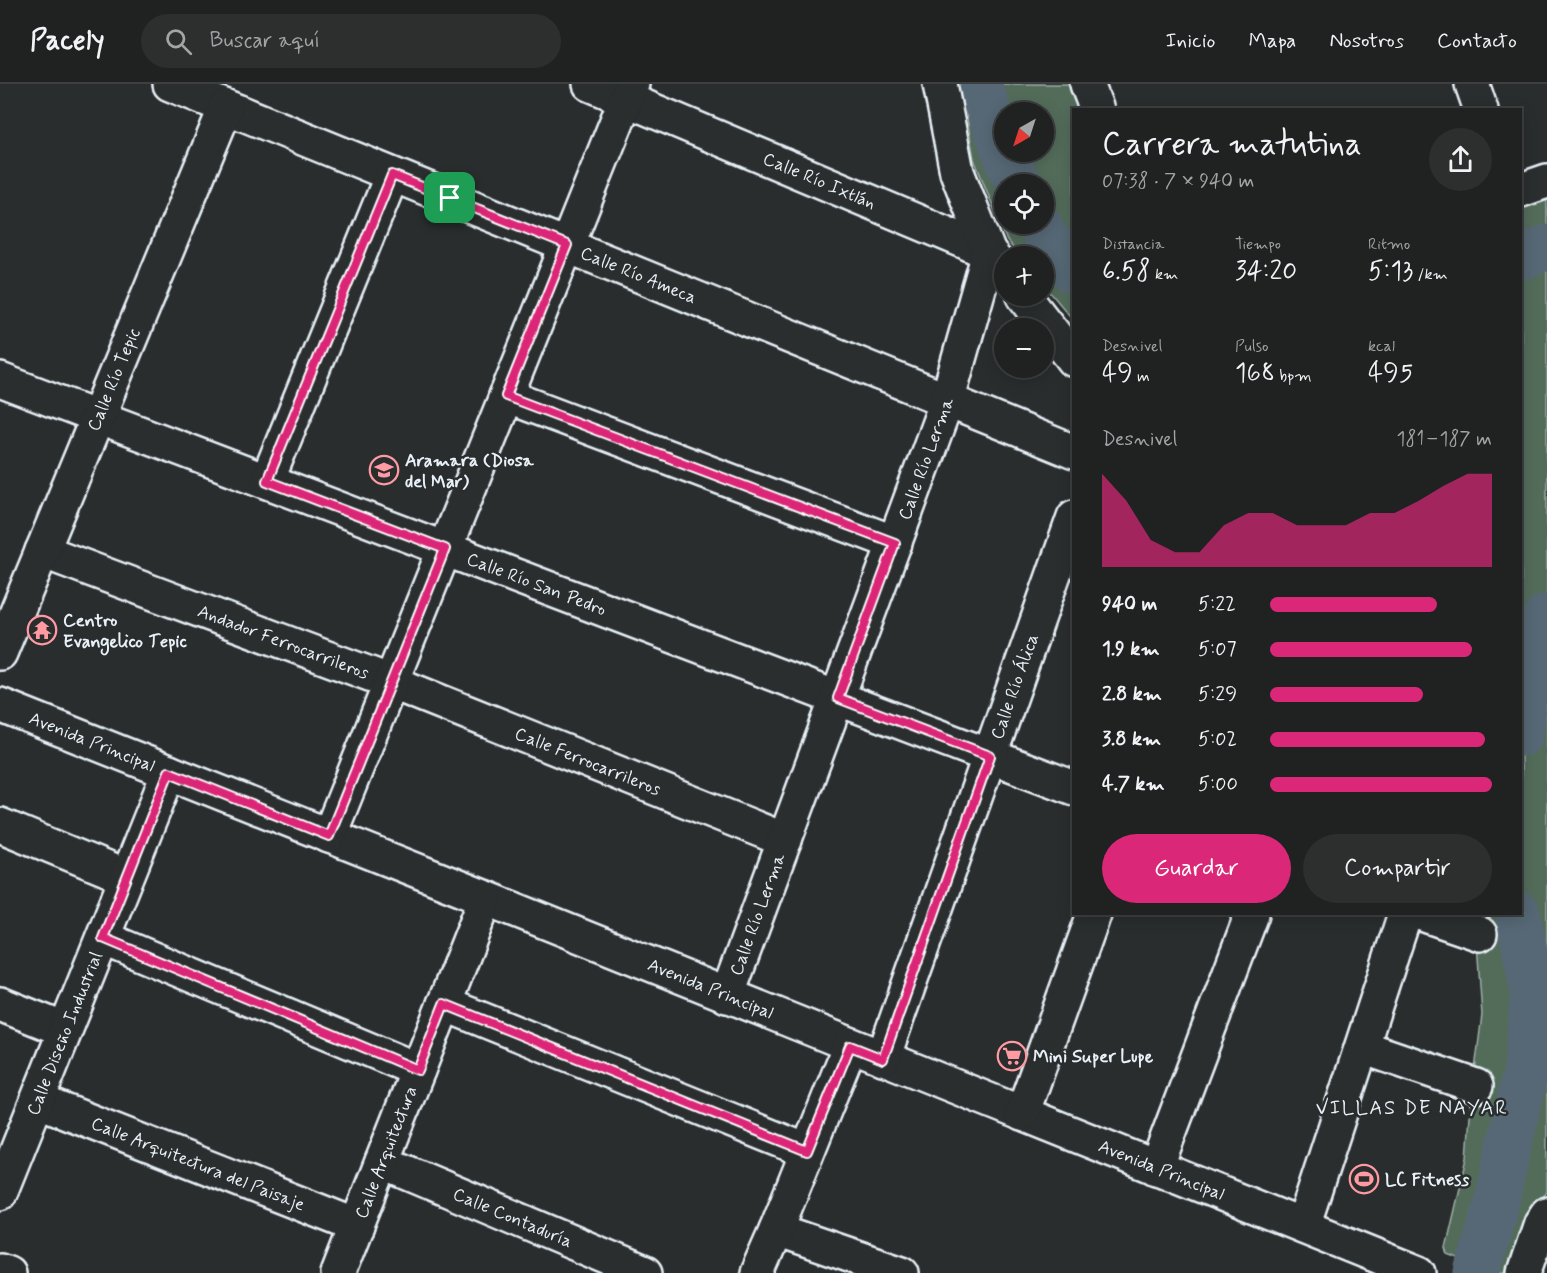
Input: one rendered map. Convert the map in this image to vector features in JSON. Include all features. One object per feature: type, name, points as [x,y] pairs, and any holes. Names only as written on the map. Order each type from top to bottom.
[{"type":"street","name":"Calle Río Ameca","points":[[170,84],[1072,451]]},
{"type":"street","name":"Calle Río Ixtlán","points":[[590,84],[629,91],[994,261]]},
{"type":"street","points":[[940,84],[957,172],[994,255]]},
{"type":"street","points":[[1087,84],[1096,108]]},
{"type":"street","points":[[1472,84],[1479,108]]},
{"type":"street","points":[[329,836],[629,91]]},
{"type":"street","name":"Calle Río Tepic","points":[[0,653],[226,107]]},
{"type":"street","points":[[267,481],[392,175]]},
{"type":"street","points":[[1522,190],[1547,181]]},
{"type":"street","name":"Calle Río Lerma","points":[[727,996],[994,270]]},
{"type":"street","points":[[1032,306],[1072,357]]},
{"type":"street","name":"Calle Río San Pedro","points":[[0,380],[1072,787]]},
{"type":"street","points":[[506,396],[895,543]]},
{"type":"street","name":"Calle Río Álica","points":[[883,1059],[1072,522]]},
{"type":"street","name":"Andador Ferrocarrileros","points":[[42,551],[391,682]]},
{"type":"street","name":"Calle Ferrocarrileros","points":[[391,682],[785,840]]},
{"type":"street","name":"Avenida Principal","points":[[0,705],[1419,1273]]},
{"type":"street","name":"Calle Diseño Industrial","points":[[1,1189],[39,1101],[65,1030],[169,772]]},
{"type":"street","points":[[0,825],[126,877]]},
{"type":"street","name":"Calle Arquitectura","points":[[339,1273],[486,898]]},
{"type":"street","points":[[1022,1114],[1094,915]]},
{"type":"street","points":[[1156,1168],[1252,915]]},
{"type":"street","points":[[1303,1226],[1405,915]]},
{"type":"street","points":[[1425,915],[1480,934]]},
{"type":"street","points":[[103,938],[418,1070]]},
{"type":"street","points":[[0,1004],[65,1030]]},
{"type":"street","points":[[444,1004],[807,1151]]},
{"type":"street","points":[[757,1273],[850,1046]]},
{"type":"street","points":[[1362,1047],[1476,1086]]},
{"type":"street","name":"Calle Arquitectura del Paisaje","points":[[39,1101],[357,1226]]},
{"type":"street","name":"Calle Contaduría","points":[[382,1162],[645,1273]]},
{"type":"street","points":[[1524,1273],[1541,1223],[1547,1214]]},
{"type":"street","points":[[776,1230],[902,1273]]},
{"type":"street","points":[[0,1270],[8,1273]]},
{"type":"green space","points":[[961,84],[1077,84],[1086,108],[1072,108],[1072,319],[1054,297],[1054,246],[1011,246],[1004,234],[1054,234],[1054,174],[994,174],[994,209],[974,159]]},
{"type":"green space","points":[[1547,196],[1547,1192],[1524,1224],[1515,1265],[1506,1273],[1493,1273],[1448,1255],[1446,1248],[1467,1158],[1471,1101],[1482,1015],[1475,915],[1522,915],[1522,205]]},
{"type":"waterway","points":[[979,84],[1014,174]]},
{"type":"waterway","points":[[1044,234],[1072,270]]},
{"type":"waterway","points":[[1522,258],[1547,247]]},
{"type":"waterway","points":[[1522,724],[1525,695],[1547,616]]},
{"type":"waterway","points":[[1477,1273],[1496,1205],[1526,1070],[1533,992],[1518,915]]},
{"type":"place","name":"Aramara (Diosa del Mar)","points":[[384,470]]},
{"type":"place","name":"Centro Evangelico Tepic","points":[[42,630]]},
{"type":"place","name":"Mini Super Lupe","points":[[1012,1056]]},
{"type":"place","name":"LC Fitness","points":[[1364,1179]]},
{"type":"district","name":"VILLAS DE NAYAR","points":[[1412,1107]]},
{"type":"route","points":[[392,175],[450,198],[567,245],[506,396],[895,543],[838,698],[990,756],[883,1059],[850,1046],[807,1151],[444,1004],[418,1070],[103,938],[169,772],[329,836],[445,549],[267,481],[392,175]]}]
